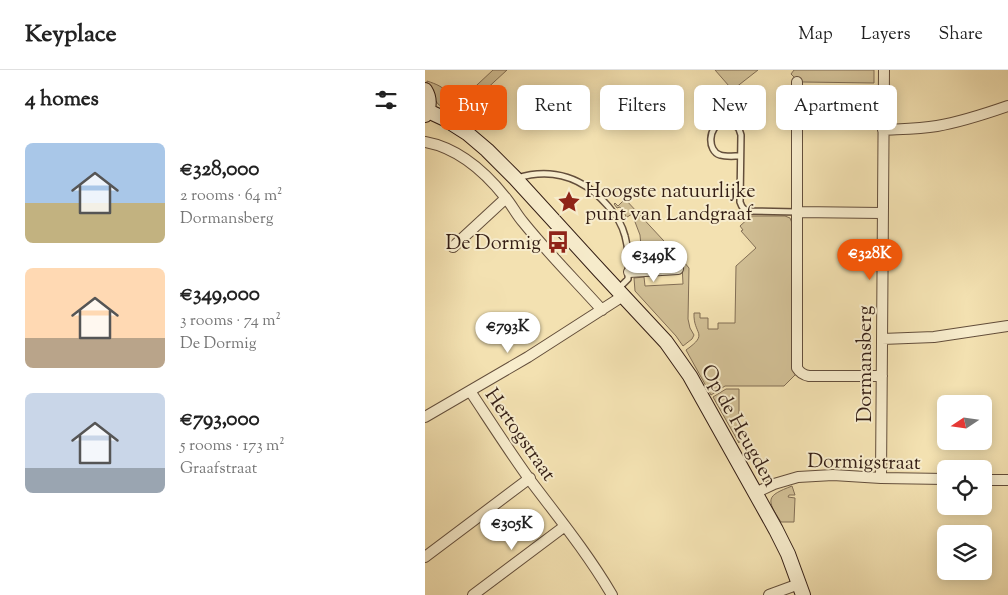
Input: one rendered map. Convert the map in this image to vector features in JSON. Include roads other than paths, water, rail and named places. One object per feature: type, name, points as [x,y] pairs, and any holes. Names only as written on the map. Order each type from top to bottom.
[{"type":"street","name":"Dormansberg","points":[[884,70],[884,85]]},
{"type":"street","points":[[797,82],[797,368],[799,372],[809,376],[882,376]]},
{"type":"street","points":[[425,90],[429,101],[426,113]]},
{"type":"street","points":[[897,129],[937,126],[973,118],[1008,106]]},
{"type":"street","name":"Op de Heugden","points":[[426,113],[445,119],[467,132],[487,150],[515,178],[678,357],[783,542],[801,589]]},
{"type":"street","name":"Dormansberg","points":[[881,478],[883,130]]},
{"type":"street","points":[[425,142],[463,157],[483,172],[506,198],[522,221],[602,310]]},
{"type":"street","points":[[453,248],[506,198]]},
{"type":"street","points":[[797,212],[882,213]]},
{"type":"street","points":[[629,272],[678,269]]},
{"type":"street","points":[[425,417],[528,357],[602,310],[620,293]]},
{"type":"street","points":[[882,339],[934,337],[1008,326]]},
{"type":"street","name":"Hertogstraat","points":[[470,392],[529,478],[603,580],[611,595]]},
{"type":"street","name":"Dormigstraat","points":[[755,494],[773,484],[798,477],[833,475],[937,479]]},
{"type":"street","points":[[425,557],[529,478]]},
{"type":"street","points":[[992,480],[1008,480]]},
{"type":"street","points":[[473,595],[565,526]]},
{"type":"street","points":[[769,595],[801,589]]},
{"type":"lane","points":[[740,156],[720,155],[713,151],[711,134],[713,128],[721,123],[734,124],[741,135],[741,202],[742,208],[745,211],[797,212]]},
{"type":"lane","points":[[515,178],[546,173],[572,179],[592,189],[615,213],[625,236],[629,272],[620,293]]},
{"type":"place","name":"Hoogste natuurlijke punt van Landgraaf","points":[[569,202]]},
{"type":"place","name":"De Dormig","points":[[558,242]]}]
